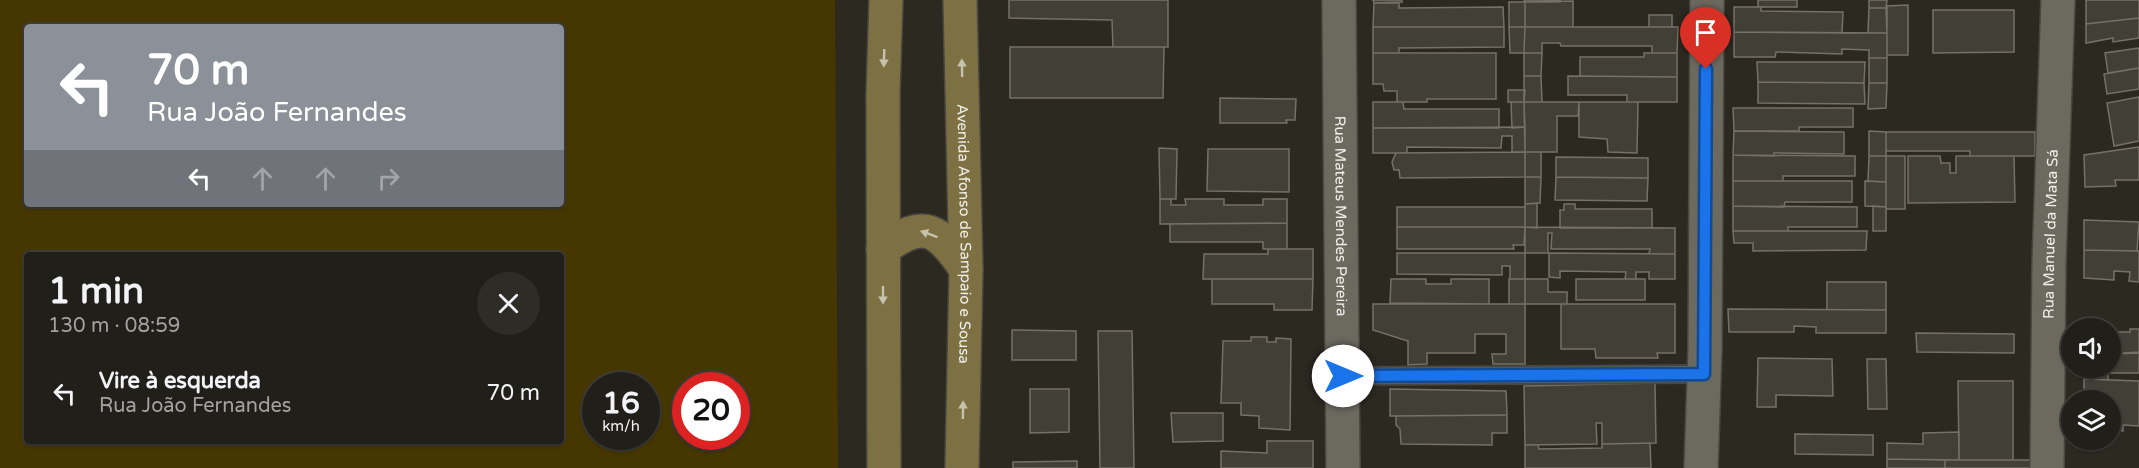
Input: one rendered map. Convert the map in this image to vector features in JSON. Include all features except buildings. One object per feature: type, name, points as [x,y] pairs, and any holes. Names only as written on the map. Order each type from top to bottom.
[{"type":"main road","points":[[884,468],[882,94],[886,0]]},
{"type":"main road","name":"Avenida Afonso de Sampaio e Sousa","points":[[960,0],[966,269],[962,468]]},
{"type":"main road","points":[[883,249],[904,234],[920,230],[941,238],[966,269]]},
{"type":"street","name":"Rua Mateus Mendes Pereira","points":[[1339,0],[1343,468]]},
{"type":"street","points":[[1701,468],[1707,0]]},
{"type":"street","name":"Rua Manuel da Mata Sá","points":[[2047,468],[2049,263],[2058,0]]},
{"type":"lane","points":[[1343,376],[1704,374]]},
{"type":"shaded area","points":[[0,0],[835,0],[838,468],[0,468]]},
{"type":"route","points":[[1343,376],[1704,374],[1706,69]]}]
